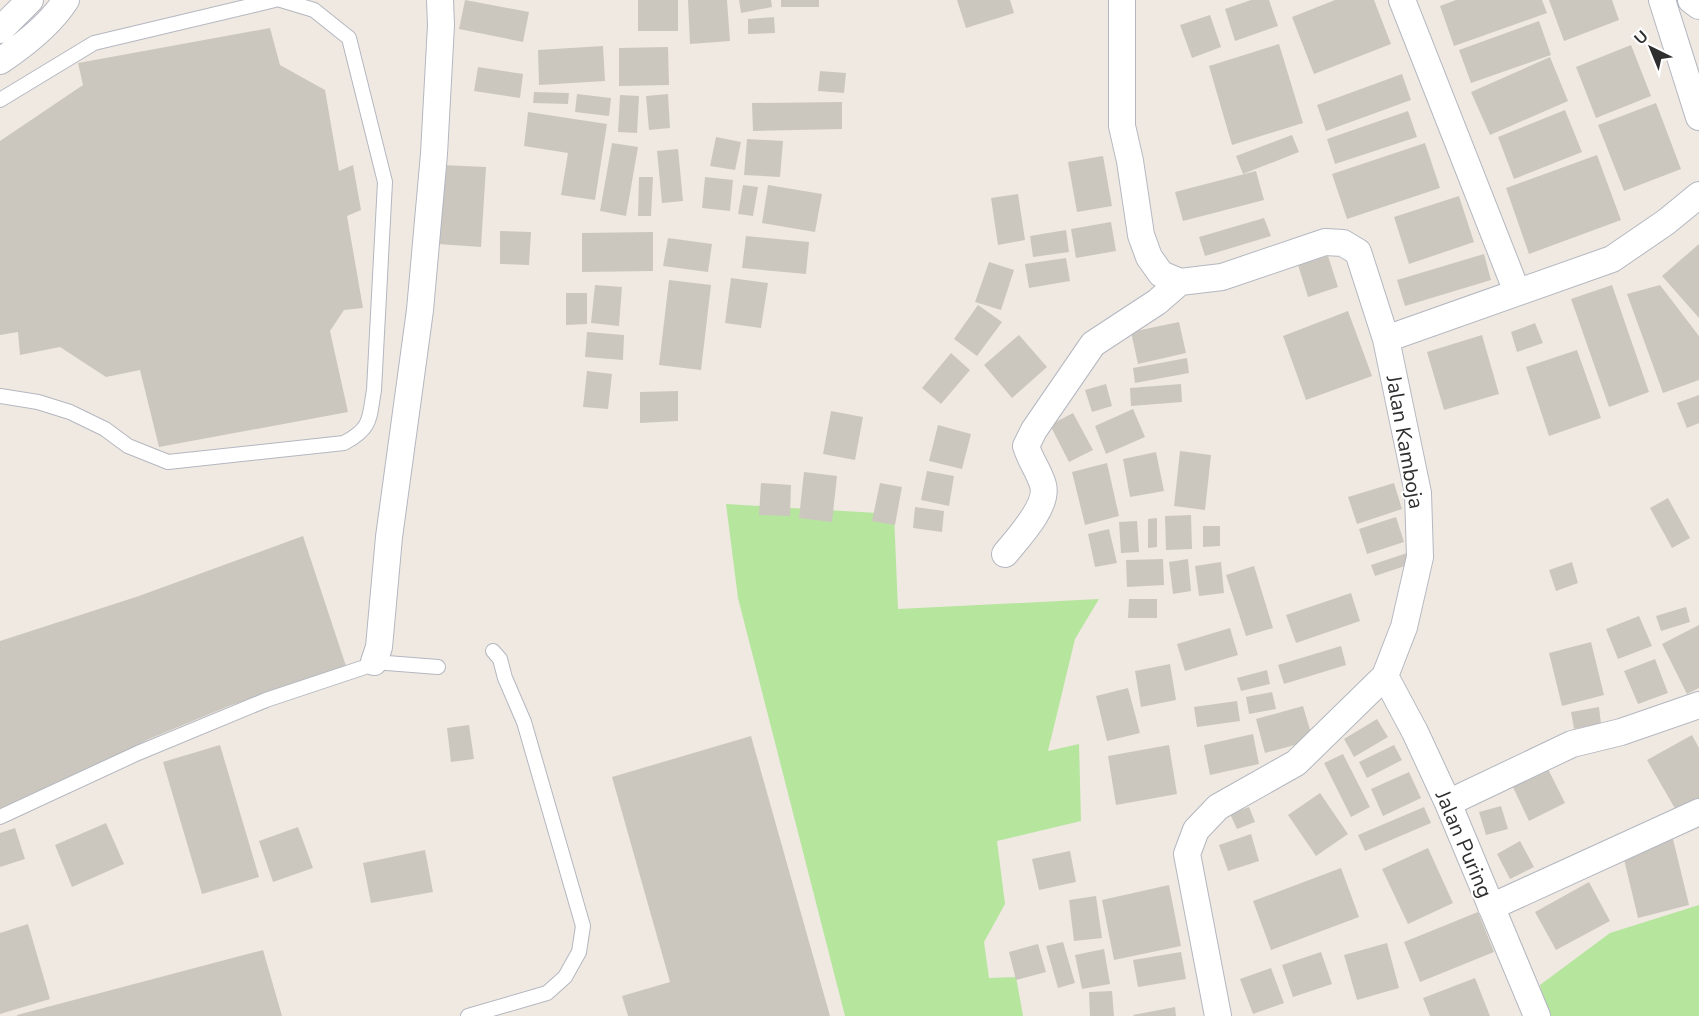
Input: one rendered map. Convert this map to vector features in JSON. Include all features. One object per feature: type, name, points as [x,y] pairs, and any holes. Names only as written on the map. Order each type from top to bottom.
[{"type":"street","points":[[0,30],[30,0]]},
{"type":"street","points":[[0,62],[33,37],[61,9],[66,0]]},
{"type":"street","points":[[374,662],[379,647],[389,537],[420,310],[434,154],[441,25],[440,0]]},
{"type":"street","points":[[1005,554],[1032,522],[1044,493],[1044,486],[1026,446],[1034,430],[1093,344],[1157,302],[1180,282],[1161,274],[1149,257],[1141,235],[1130,161],[1122,126],[1122,0]]},
{"type":"street","points":[[1402,0],[1516,292]]},
{"type":"street","points":[[1662,0],[1699,117]]},
{"type":"street","points":[[1691,0],[1699,6]]},
{"type":"street","points":[[1386,339],[1612,259],[1666,222],[1699,195]]},
{"type":"street","name":"Jalan Kamboja","points":[[1180,282],[1222,277],[1325,242],[1343,243],[1358,252],[1386,339],[1419,493],[1420,557],[1404,627],[1384,676],[1296,763],[1218,807],[1196,831],[1187,854],[1218,1016]]},
{"type":"street","name":"Jalan Puring","points":[[1384,676],[1415,732],[1448,803],[1537,1016]]},
{"type":"street","points":[[1448,803],[1572,744],[1621,732],[1699,705]]},
{"type":"street","points":[[1491,907],[1699,812]]},
{"type":"lane","points":[[0,100],[94,43],[275,0]]},
{"type":"lane","points":[[0,396],[38,402],[70,412],[105,429],[128,446],[168,462],[344,443],[361,434],[369,421],[374,390],[385,182],[349,38],[315,10],[281,0]]},
{"type":"lane","points":[[468,1016],[547,993],[565,977],[579,951],[583,926],[524,722],[505,678],[500,659],[493,651]]},
{"type":"lane","points":[[0,817],[138,753],[266,700],[374,662],[438,667]]},
{"type":"green space","points":[[726,504],[894,514],[898,609],[1099,599],[1075,639],[1048,751],[1079,744],[1081,821],[997,841],[1005,904],[984,942],[989,978],[1016,977],[1023,1016],[845,1016],[738,598]]},
{"type":"green space","points":[[1699,905],[1699,1016],[1547,1016],[1540,985],[1610,933]]},
{"type":"building","points":[[465,0],[529,12],[523,42],[459,29]]},
{"type":"building","points":[[638,0],[678,0],[678,31],[638,31]]},
{"type":"building","points":[[688,0],[727,0],[730,41],[690,44]]},
{"type":"building","points":[[739,0],[771,0],[772,7],[741,13]]},
{"type":"building","points":[[781,0],[819,0],[819,7],[781,7]]},
{"type":"building","points":[[957,0],[1010,0],[1014,13],[966,28]]},
{"type":"building","points":[[1251,0],[1269,0],[1278,26],[1235,41],[1225,9]]},
{"type":"building","points":[[1335,0],[1374,0],[1391,44],[1314,74],[1292,17]]},
{"type":"building","points":[[1456,0],[1542,0],[1547,13],[1454,46],[1440,6]]},
{"type":"building","points":[[1549,0],[1612,0],[1619,20],[1564,41]]},
{"type":"building","points":[[1210,15],[1221,47],[1192,58],[1180,25]]},
{"type":"building","points":[[774,17],[775,33],[748,34],[748,19]]},
{"type":"building","points":[[1539,21],[1551,55],[1471,83],[1459,50]]},
{"type":"building","points":[[270,28],[280,65],[325,90],[339,171],[353,165],[361,210],[347,216],[363,308],[344,310],[330,331],[348,412],[159,447],[140,370],[106,377],[60,347],[20,355],[18,332],[0,335],[0,141],[83,85],[78,63]]},
{"type":"building","points":[[1279,44],[1303,123],[1232,145],[1209,66]]},
{"type":"building","points":[[1631,45],[1651,96],[1596,118],[1576,67]]},
{"type":"building","points":[[603,46],[605,81],[539,85],[538,50]]},
{"type":"building","points":[[668,47],[669,85],[619,86],[619,48]]},
{"type":"building","points":[[1550,57],[1568,101],[1490,135],[1471,92]]},
{"type":"building","points":[[478,67],[523,74],[520,98],[474,91]]},
{"type":"building","points":[[820,71],[846,73],[844,93],[818,91]]},
{"type":"building","points":[[1402,74],[1411,100],[1326,131],[1317,105]]},
{"type":"building","points":[[534,92],[569,93],[568,104],[533,103]]},
{"type":"building","points":[[577,94],[611,98],[609,116],[575,112]]},
{"type":"building","points":[[668,94],[670,128],[649,130],[646,96]]},
{"type":"building","points":[[620,95],[639,96],[637,133],[618,132]]},
{"type":"building","points":[[842,102],[842,129],[753,131],[752,103]]},
{"type":"building","points":[[1656,103],[1681,169],[1624,191],[1598,125]]},
{"type":"building","points":[[1565,110],[1582,152],[1514,179],[1498,137]]},
{"type":"building","points":[[1408,111],[1417,137],[1335,164],[1327,139]]},
{"type":"building","points":[[528,112],[607,124],[595,200],[561,195],[568,153],[524,146]]},
{"type":"building","points":[[1292,135],[1299,152],[1243,174],[1236,156]]},
{"type":"building","points":[[716,137],[741,142],[735,170],[710,166]]},
{"type":"building","points":[[747,139],[783,141],[780,177],[744,175]]},
{"type":"building","points":[[612,143],[638,147],[626,216],[600,211]]},
{"type":"building","points":[[1425,143],[1440,188],[1347,219],[1332,174]]},
{"type":"building","points":[[678,149],[683,201],[662,203],[657,151]]},
{"type":"building","points":[[1597,155],[1621,220],[1529,254],[1506,188]]},
{"type":"building","points":[[1103,156],[1112,206],[1077,212],[1068,162]]},
{"type":"building","points":[[443,165],[486,167],[481,247],[438,244]]},
{"type":"building","points":[[1256,171],[1264,200],[1183,221],[1175,192]]},
{"type":"building","points":[[639,177],[653,177],[651,216],[638,216]]},
{"type":"building","points":[[705,177],[733,180],[730,211],[702,208]]},
{"type":"building","points":[[743,185],[758,187],[753,216],[738,214]]},
{"type":"building","points":[[768,185],[822,194],[815,232],[762,223]]},
{"type":"building","points":[[1018,194],[1025,240],[998,245],[991,198]]},
{"type":"building","points":[[1459,196],[1474,242],[1409,264],[1394,217]]},
{"type":"building","points":[[1264,218],[1271,236],[1205,256],[1199,237]]},
{"type":"building","points":[[1111,222],[1116,251],[1076,258],[1071,229]]},
{"type":"building","points":[[1066,230],[1069,252],[1033,257],[1030,236]]},
{"type":"building","points":[[500,231],[531,232],[529,265],[500,264]]},
{"type":"building","points":[[653,232],[653,271],[582,272],[582,233]]},
{"type":"building","points":[[746,236],[809,242],[806,274],[742,268]]},
{"type":"building","points":[[668,238],[712,244],[708,272],[663,266]]},
{"type":"building","points":[[1699,244],[1699,318],[1662,276]]},
{"type":"building","points":[[1484,254],[1491,280],[1405,306],[1397,280]]},
{"type":"building","points":[[1328,256],[1338,287],[1308,297],[1298,265]]},
{"type":"building","points":[[1066,258],[1070,281],[1029,288],[1025,264]]},
{"type":"building","points":[[989,262],[1014,270],[1001,310],[975,302]]},
{"type":"building","points":[[731,278],[768,283],[761,328],[725,323]]},
{"type":"building","points":[[669,280],[711,285],[701,370],[659,365]]},
{"type":"building","points":[[595,285],[622,287],[619,326],[591,323]]},
{"type":"building","points":[[1612,285],[1649,392],[1609,407],[1571,299]]},
{"type":"building","points":[[1660,285],[1699,336],[1699,380],[1663,393],[1627,294]]},
{"type":"building","points":[[566,293],[587,293],[587,324],[566,325]]},
{"type":"building","points":[[978,305],[1002,322],[977,356],[954,339]]},
{"type":"building","points":[[1348,311],[1372,376],[1306,400],[1283,336]]},
{"type":"building","points":[[1179,322],[1186,353],[1138,364],[1131,332]]},
{"type":"building","points":[[1535,323],[1543,343],[1517,352],[1511,332]]},
{"type":"building","points":[[587,332],[624,335],[623,360],[585,357]]},
{"type":"building","points":[[1019,335],[1047,367],[1012,398],[984,365]]},
{"type":"building","points":[[1482,335],[1499,394],[1444,410],[1427,352]]},
{"type":"building","points":[[1577,350],[1601,418],[1549,436],[1526,367]]},
{"type":"building","points":[[951,353],[970,370],[941,404],[922,388]]},
{"type":"building","points":[[1187,358],[1189,373],[1135,383],[1133,368]]},
{"type":"building","points":[[587,371],[612,374],[608,409],[583,407]]},
{"type":"building","points":[[1106,384],[1112,406],[1092,412],[1085,390]]},
{"type":"building","points":[[1181,384],[1182,402],[1131,406],[1130,388]]},
{"type":"building","points":[[678,391],[678,421],[640,423],[640,392]]},
{"type":"building","points":[[1699,395],[1699,423],[1687,428],[1677,403]]},
{"type":"building","points":[[1133,409],[1145,437],[1106,454],[1095,426]]},
{"type":"building","points":[[831,411],[863,417],[855,460],[823,454]]},
{"type":"building","points":[[1073,413],[1093,450],[1069,462],[1050,425]]},
{"type":"building","points":[[938,425],[971,434],[962,469],[929,461]]},
{"type":"building","points":[[1180,451],[1211,455],[1205,510],[1174,506]]},
{"type":"building","points":[[1156,452],[1164,491],[1130,497],[1123,459]]},
{"type":"building","points":[[1107,463],[1119,516],[1085,525],[1072,472]]},
{"type":"building","points":[[927,471],[954,476],[949,506],[921,500]]},
{"type":"building","points":[[804,472],[837,476],[832,522],[799,518]]},
{"type":"building","points":[[761,483],[791,485],[790,516],[759,515]]},
{"type":"building","points":[[880,483],[902,487],[895,525],[872,521]]},
{"type":"building","points":[[1394,483],[1402,509],[1357,524],[1348,497]]},
{"type":"building","points":[[1668,498],[1690,538],[1672,548],[1650,508]]},
{"type":"building","points":[[915,507],[944,511],[942,532],[913,528]]},
{"type":"building","points":[[1191,515],[1192,549],[1166,550],[1165,516]]},
{"type":"building","points":[[1396,517],[1404,542],[1367,554],[1359,529]]},
{"type":"building","points":[[1157,518],[1157,547],[1148,548],[1148,519]]},
{"type":"building","points":[[1137,521],[1139,552],[1121,553],[1119,522]]},
{"type":"building","points":[[1203,526],[1220,526],[1220,546],[1203,547]]},
{"type":"building","points":[[1109,529],[1117,563],[1095,567],[1088,534]]},
{"type":"building","points":[[303,536],[346,666],[229,706],[149,739],[81,774],[0,809],[0,641],[139,596]]},
{"type":"building","points":[[1407,553],[1411,564],[1375,576],[1371,565]]},
{"type":"building","points":[[1163,559],[1164,585],[1127,587],[1126,560]]},
{"type":"building","points":[[1188,559],[1191,591],[1173,594],[1169,562]]},
{"type":"building","points":[[1221,562],[1224,593],[1199,596],[1195,566]]},
{"type":"building","points":[[1572,562],[1578,583],[1556,591],[1549,570]]},
{"type":"building","points":[[1254,566],[1273,628],[1246,636],[1226,575]]},
{"type":"building","points":[[1351,593],[1360,621],[1296,643],[1286,615]]},
{"type":"building","points":[[1129,599],[1157,599],[1157,618],[1128,618]]},
{"type":"building","points":[[1686,607],[1690,622],[1661,631],[1656,616]]},
{"type":"building","points":[[1639,616],[1652,646],[1618,659],[1606,629]]},
{"type":"building","points":[[1699,625],[1699,688],[1687,694],[1662,644]]},
{"type":"building","points":[[1230,628],[1238,655],[1185,671],[1177,644]]},
{"type":"building","points":[[1591,642],[1604,695],[1562,706],[1549,653]]},
{"type":"building","points":[[1341,646],[1346,665],[1284,684],[1278,665]]},
{"type":"building","points":[[1655,659],[1668,693],[1638,704],[1624,671]]},
{"type":"building","points":[[1170,664],[1176,700],[1141,707],[1135,671]]},
{"type":"building","points":[[1267,670],[1270,684],[1241,691],[1237,678]]},
{"type":"building","points":[[1128,688],[1140,733],[1107,741],[1096,696]]},
{"type":"building","points":[[1272,692],[1276,709],[1249,714],[1246,697]]},
{"type":"building","points":[[1237,701],[1240,721],[1197,727],[1194,707]]},
{"type":"building","points":[[1303,706],[1313,740],[1265,753],[1256,719]]},
{"type":"building","points":[[1599,707],[1601,724],[1574,729],[1571,712]]},
{"type":"building","points":[[1377,719],[1388,737],[1354,757],[1344,739]]},
{"type":"building","points":[[469,725],[474,759],[451,762],[447,728]]},
{"type":"building","points":[[1253,734],[1259,764],[1210,775],[1204,745]]},
{"type":"building","points":[[1692,735],[1699,748],[1699,800],[1677,812],[1647,760]]},
{"type":"building","points":[[751,736],[830,1016],[628,1016],[622,996],[670,982],[612,777]]},
{"type":"building","points":[[220,745],[259,877],[202,894],[163,762]]},
{"type":"building","points":[[1169,745],[1177,794],[1116,805],[1108,756]]},
{"type":"building","points":[[1394,745],[1402,760],[1367,778],[1359,762]]},
{"type":"building","points":[[1343,754],[1370,807],[1351,817],[1324,763]]},
{"type":"building","points":[[1546,765],[1565,803],[1529,821],[1511,783]]},
{"type":"building","points":[[1409,772],[1421,798],[1383,816],[1371,789]]},
{"type":"building","points":[[1320,793],[1348,834],[1316,856],[1288,815]]},
{"type":"building","points":[[1501,806],[1508,829],[1486,835],[1479,812]]},
{"type":"building","points":[[1249,807],[1255,822],[1237,829],[1230,814]]},
{"type":"building","points":[[1424,807],[1431,823],[1365,851],[1358,835]]},
{"type":"building","points":[[106,823],[124,864],[72,887],[55,845]]},
{"type":"building","points":[[298,827],[313,868],[273,882],[259,841]]},
{"type":"building","points":[[15,828],[25,859],[0,867],[0,833]]},
{"type":"building","points":[[1251,834],[1259,861],[1228,871],[1219,845]]},
{"type":"building","points":[[1673,839],[1689,905],[1638,918],[1622,851]]},
{"type":"building","points":[[1520,841],[1534,867],[1510,879],[1497,854]]},
{"type":"building","points":[[1428,848],[1453,903],[1408,924],[1382,869]]},
{"type":"building","points":[[425,850],[433,892],[371,903],[363,863]]},
{"type":"building","points":[[1070,851],[1076,882],[1039,890],[1032,859]]},
{"type":"building","points":[[1341,868],[1359,917],[1271,950],[1253,901]]},
{"type":"building","points":[[1589,882],[1610,921],[1556,950],[1535,912]]},
{"type":"building","points":[[1169,885],[1181,946],[1114,960],[1102,900]]},
{"type":"building","points":[[1096,896],[1102,938],[1074,941],[1069,900]]},
{"type":"building","points":[[1478,912],[1494,952],[1420,982],[1404,942]]},
{"type":"building","points":[[28,924],[50,999],[0,1014],[0,933]]},
{"type":"building","points":[[1063,942],[1075,983],[1058,988],[1046,946]]},
{"type":"building","points":[[1387,943],[1399,988],[1357,1000],[1344,955]]},
{"type":"building","points":[[1038,944],[1046,972],[1016,980],[1009,952]]},
{"type":"building","points":[[1104,949],[1110,984],[1082,989],[1075,955]]},
{"type":"building","points":[[263,950],[282,1016],[17,1016],[17,1015]]},
{"type":"building","points":[[1181,952],[1186,979],[1138,987],[1133,960]]},
{"type":"building","points":[[1321,952],[1332,984],[1293,997],[1282,965]]},
{"type":"building","points":[[1271,968],[1284,1003],[1253,1014],[1240,979]]},
{"type":"building","points":[[1475,978],[1490,1016],[1430,1016],[1423,998]]},
{"type":"building","points":[[1112,991],[1114,1016],[1090,1016],[1089,992]]},
{"type":"building","points":[[1175,1007],[1176,1016],[1133,1015]]}]
